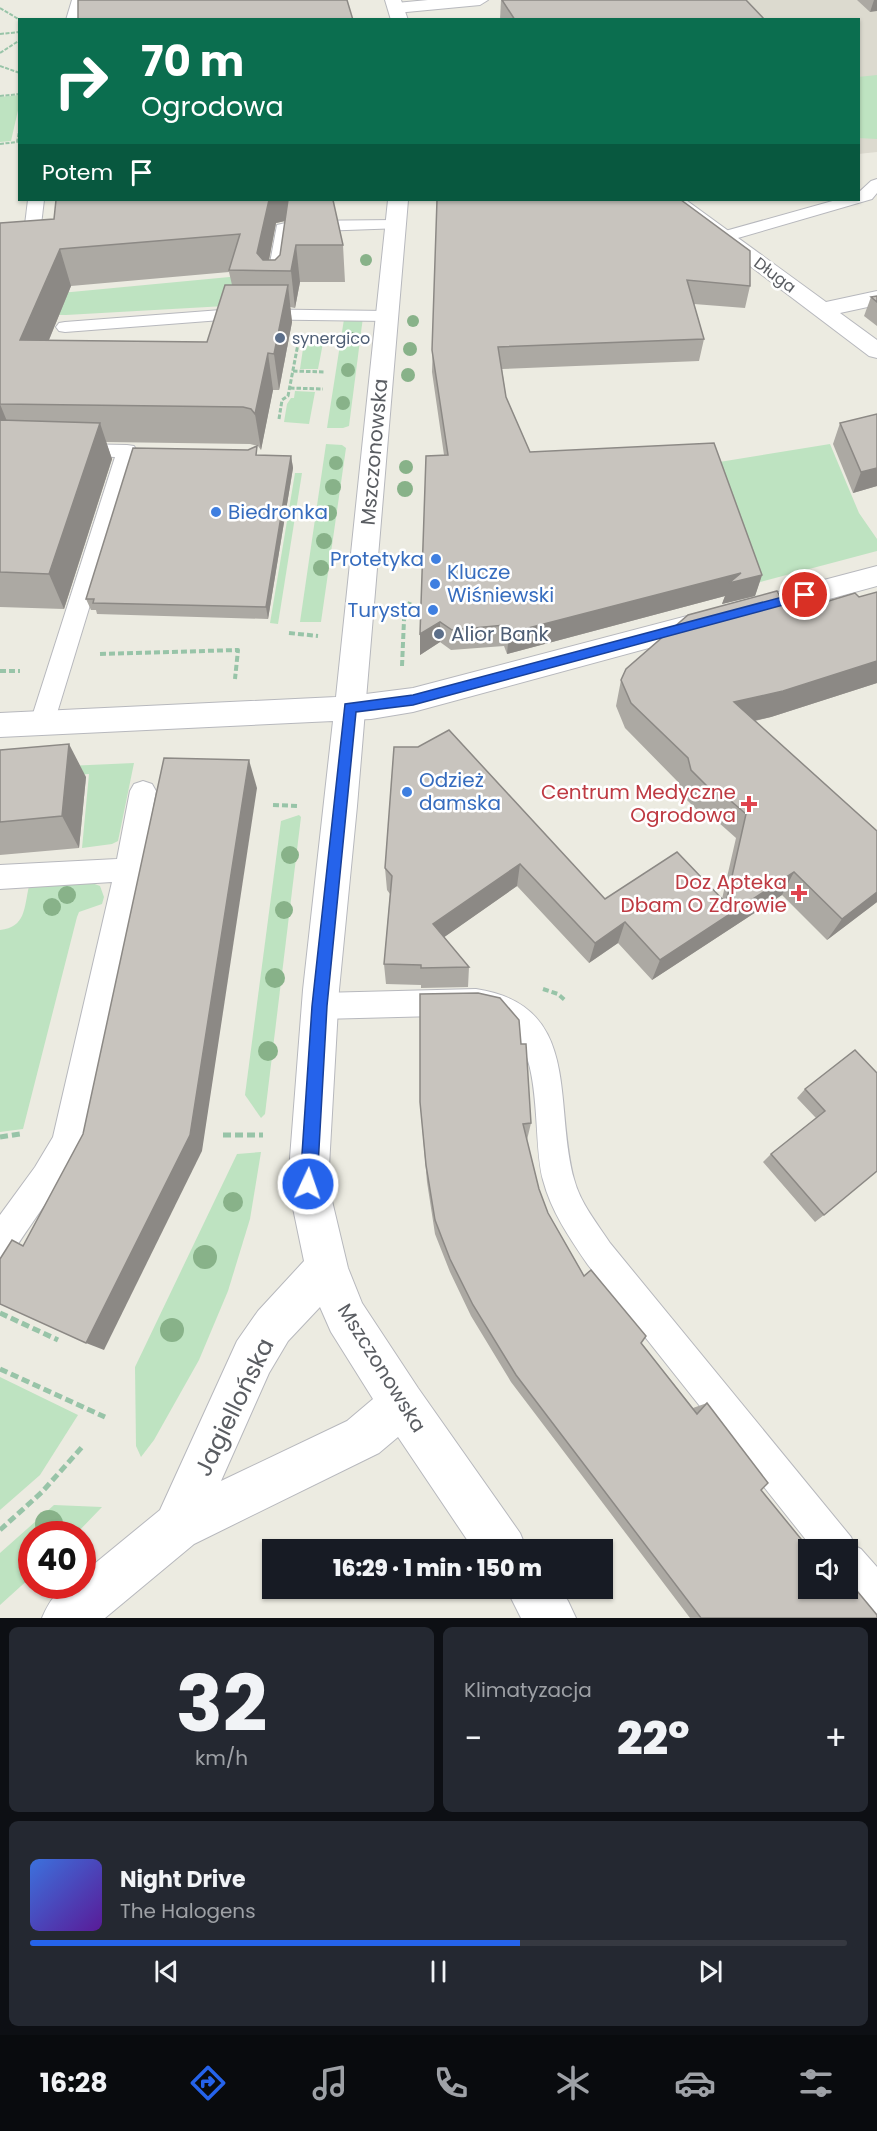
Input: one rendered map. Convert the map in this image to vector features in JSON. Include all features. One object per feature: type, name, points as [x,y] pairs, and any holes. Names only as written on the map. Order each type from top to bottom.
[{"type":"street","points":[[396,9],[480,0]]},
{"type":"street","points":[[450,18],[457,9],[474,1]]},
{"type":"street","name":"Mszczonowska","points":[[398,201],[320,1006],[308,1184],[327,1268],[346,1317],[402,1404],[495,1539]]},
{"type":"street","name":"Długa","points":[[674,201],[877,351]]},
{"type":"street","points":[[822,310],[877,298]]},
{"type":"street","points":[[0,725],[371,707],[413,700],[877,576]]},
{"type":"street","name":"Jagiellońska","points":[[177,1527],[254,1357],[273,1326],[327,1268]]},
{"type":"street","name":"Jagiellońska","points":[[67,1618],[177,1527],[363,1437],[402,1404]]},
{"type":"street","points":[[538,1599],[551,1618]]},
{"type":"lane","points":[[73,18],[78,0]]},
{"type":"lane","points":[[860,198],[866,196],[877,184]]},
{"type":"lane","points":[[30,249],[36,201]]},
{"type":"lane","points":[[724,237],[849,201]]},
{"type":"lane","points":[[274,290],[284,228],[396,225]]},
{"type":"lane","points":[[65,327],[234,314],[387,316]]},
{"type":"lane","points":[[60,450],[150,452]]},
{"type":"lane","points":[[42,723],[128,451]]},
{"type":"lane","points":[[0,1244],[65,1145],[128,870],[143,790]]},
{"type":"lane","points":[[0,877],[128,870]]},
{"type":"lane","points":[[320,1006],[476,1002],[495,1005],[510,1011],[524,1022],[534,1035],[543,1067],[558,1180],[582,1228],[599,1254],[829,1539]]},
{"type":"lane","points":[[858,1574],[877,1596]]},
{"type":"path","points":[[0,8],[18,19]]},
{"type":"path","points":[[0,34],[18,32]]},
{"type":"path","points":[[0,53],[18,41]]},
{"type":"path","points":[[0,66],[18,72]]},
{"type":"path","points":[[0,96],[18,94]]},
{"type":"path","points":[[0,144],[17,142],[18,136]]},
{"type":"path","points":[[279,419],[282,400],[288,396],[299,340]]},
{"type":"path","points":[[293,371],[325,372]]},
{"type":"path","points":[[290,388],[323,389]]},
{"type":"path","points":[[403,672],[404,624],[410,602]]},
{"type":"path","points":[[289,633],[325,637]]},
{"type":"path","points":[[0,671],[29,670],[81,654],[238,650],[235,681]]},
{"type":"path","points":[[273,805],[306,806]]},
{"type":"path","points":[[538,988],[558,994],[566,1000]]},
{"type":"path","points":[[0,1137],[20,1134]]},
{"type":"path","points":[[223,1135],[263,1135]]},
{"type":"path","points":[[0,1313],[58,1340]]},
{"type":"path","points":[[0,1369],[105,1417]]},
{"type":"path","points":[[0,1530],[42,1492],[83,1446]]},
{"type":"shaded area","points":[[645,0],[877,0],[877,152],[860,154],[860,18],[651,18]]},
{"type":"green space","points":[[877,75],[877,139],[860,138],[860,77]]},
{"type":"green space","points":[[18,95],[18,110],[11,141],[0,142],[0,97]]},
{"type":"green space","points":[[240,276],[243,305],[66,315],[0,314],[8,298]]},
{"type":"green space","points":[[363,317],[349,426],[327,428],[344,319]]},
{"type":"green space","points":[[304,342],[323,343],[318,369],[300,369]]},
{"type":"green space","points":[[295,391],[315,392],[309,424],[284,422],[287,404],[291,398],[294,398]]},
{"type":"green space","points":[[326,444],[342,445],[346,448],[321,622],[300,622]]},
{"type":"green space","points":[[830,444],[859,513],[877,539],[877,551],[749,585],[707,464]]},
{"type":"green space","points":[[295,473],[302,473],[278,624],[270,623]]},
{"type":"green space","points":[[134,763],[118,841],[112,844],[82,848],[89,774],[0,781],[0,769]]},
{"type":"green space","points":[[299,815],[301,817],[265,1114],[261,1118],[245,1095],[281,821]]},
{"type":"green space","points":[[92,883],[100,886],[104,897],[102,904],[79,912],[77,917],[23,1129],[0,1132],[0,930],[9,928],[19,921],[29,886]]},
{"type":"green space","points":[[261,1152],[250,1219],[228,1291],[199,1360],[154,1440],[141,1457],[136,1446],[135,1367],[237,1154]]},
{"type":"green space","points":[[0,1377],[78,1415],[40,1475],[0,1510]]},
{"type":"green space","points":[[54,1505],[102,1507],[89,1521],[36,1521]]},
{"type":"green space","points":[[18,1537],[18,1589],[0,1605],[0,1553]]},
{"type":"building","points":[[78,0],[347,0],[352,18],[78,18]]},
{"type":"building","points":[[502,0],[746,0],[763,18],[514,18]]},
{"type":"building","points":[[56,201],[269,201],[257,253],[263,260],[275,260],[280,255],[288,201],[333,201],[343,245],[296,245],[291,271],[229,270],[240,234],[60,249],[20,340],[207,342],[225,285],[288,285],[274,354],[268,353],[255,414],[251,409],[243,407],[0,404],[0,223],[54,219]]},
{"type":"building","points":[[437,201],[682,201],[750,251],[750,286],[687,280],[704,339],[498,347],[506,397],[530,452],[714,443],[762,575],[729,583],[741,573],[509,633],[505,625],[452,630],[440,622],[420,634],[426,456],[448,455],[432,350]]},
{"type":"building","points":[[877,414],[877,468],[861,472],[840,423]]},
{"type":"building","points":[[0,420],[100,423],[49,574],[0,572]]},
{"type":"building","name":"Biedronka","points":[[257,446],[256,455],[291,456],[266,607],[93,603],[94,599],[86,599],[133,448],[248,450]]},
{"type":"building","points":[[777,591],[789,613],[855,593],[859,597],[877,592],[877,661],[783,691],[734,702],[877,831],[877,892],[842,919],[794,872],[660,960],[625,922],[595,943],[520,864],[433,924],[469,967],[421,968],[421,965],[384,964],[392,876],[385,868],[394,747],[418,747],[449,730],[605,899],[677,852],[726,903],[746,814],[718,790],[710,789],[691,770],[688,758],[631,703],[621,680],[626,669],[688,615]]},
{"type":"building","points":[[69,744],[62,816],[0,822],[0,750]]},
{"type":"building","points":[[164,758],[249,760],[190,1135],[86,1343],[0,1304],[0,1259],[12,1240],[23,1246],[83,1134]]},
{"type":"building","points":[[478,993],[500,998],[519,1020],[521,1044],[526,1044],[531,1123],[523,1124],[539,1189],[548,1213],[584,1276],[591,1270],[646,1336],[641,1343],[697,1414],[707,1403],[768,1483],[761,1490],[801,1539],[798,1539],[798,1599],[858,1599],[858,1592],[877,1618],[701,1618],[516,1375],[473,1305],[450,1259],[435,1220],[426,1165],[420,1102],[420,994]]},
{"type":"building","points":[[855,1050],[877,1073],[877,1171],[824,1215],[771,1154],[825,1111],[805,1089]]},
{"type":"place","name":"synergico","points":[[280,338]]},
{"type":"place","name":"Biedronka","points":[[216,512]]},
{"type":"place","name":"Protetyka","points":[[436,559]]},
{"type":"place","name":"Klucze Wiśniewski","points":[[435,584]]},
{"type":"place","name":"Turysta","points":[[433,610]]},
{"type":"place","name":"Alior Bank","points":[[439,634]]},
{"type":"place","name":"Odzież damska","points":[[407,792]]},
{"type":"place","name":"Centrum Medyczne Ogrodowa","points":[[749,804]]},
{"type":"place","name":"Doz Apteka Dbam O Zdrowie","points":[[799,893]]},
{"type":"route","points":[[308,1184],[320,1006],[350,708],[413,700],[805,595]]}]
